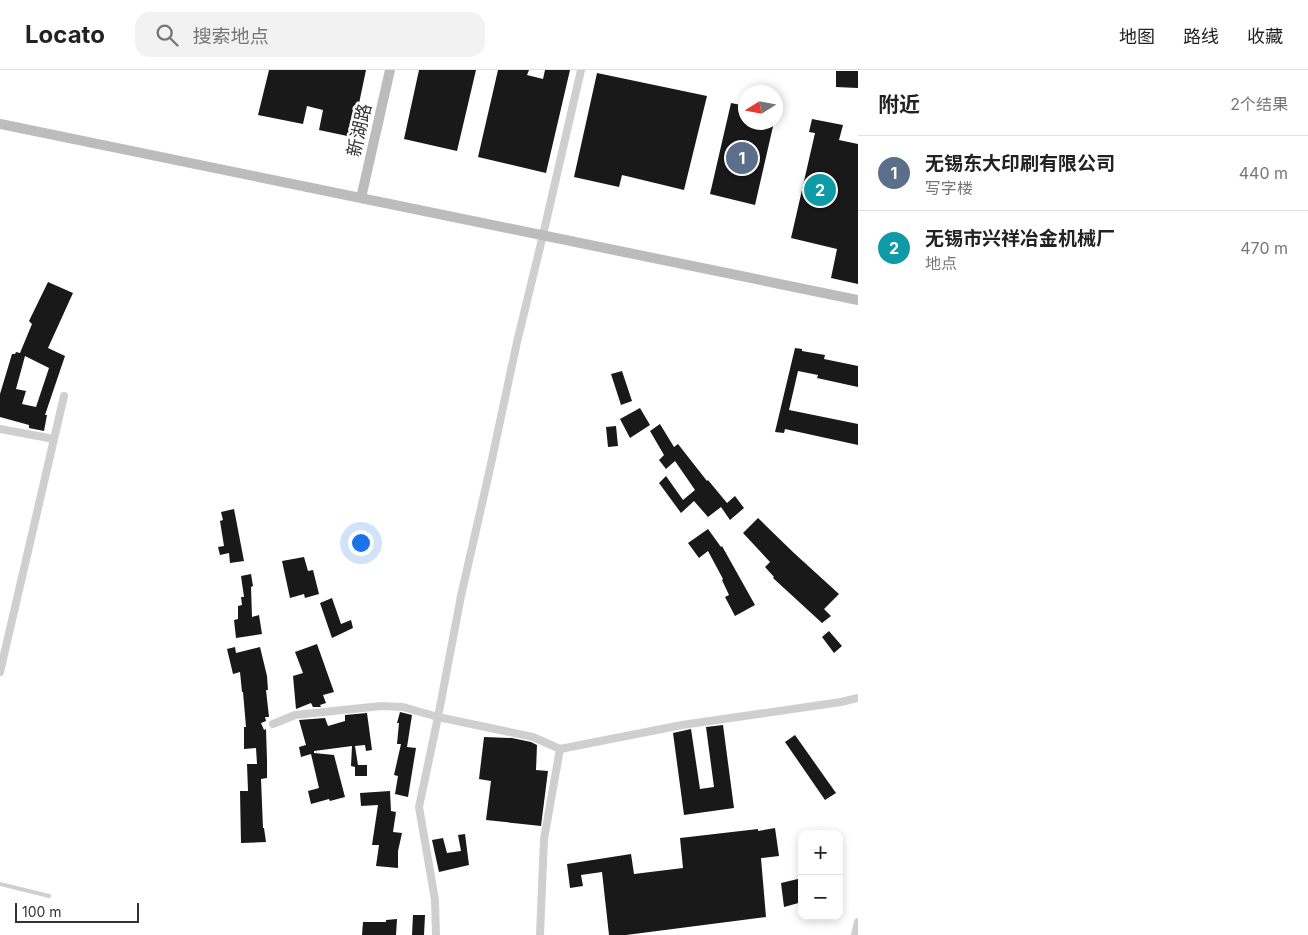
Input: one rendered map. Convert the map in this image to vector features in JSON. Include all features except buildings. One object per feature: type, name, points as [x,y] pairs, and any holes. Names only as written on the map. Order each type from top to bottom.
[{"type":"street","name":"新湖路","points":[[361,198],[390,70]]},
{"type":"street","points":[[436,935],[435,900],[419,807],[461,596],[517,342],[581,70]]},
{"type":"street","points":[[0,124],[858,300]]},
{"type":"street","points":[[0,672],[64,396]]},
{"type":"street","points":[[0,429],[54,439]]},
{"type":"street","points":[[273,724],[295,715],[381,706],[403,707],[438,717],[533,737],[560,749],[682,725],[858,698]]},
{"type":"street","points":[[540,935],[544,839],[560,749]]},
{"type":"street","points":[[855,935],[858,922]]},
{"type":"lane","points":[[0,884],[49,896]]},
{"type":"place","name":"无锡东大印刷有限公司","points":[[742,158]]},
{"type":"place","name":"无锡市兴祥冶金机械厂","points":[[820,190]]}]
